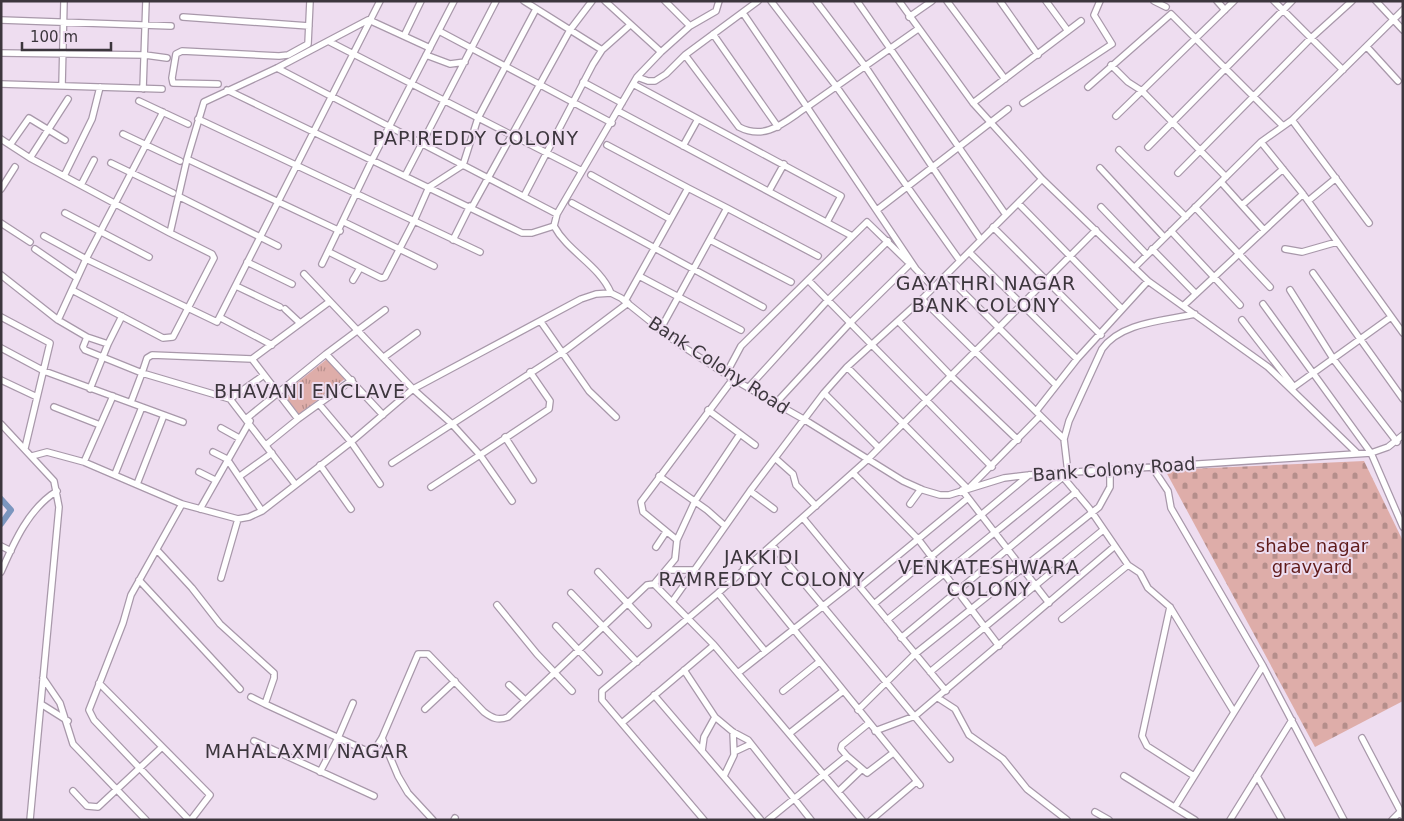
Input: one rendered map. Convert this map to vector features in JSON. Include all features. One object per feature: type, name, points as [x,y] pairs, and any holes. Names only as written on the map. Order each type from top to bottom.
[{"type":"street","points":[[62,86],[64,1]]},
{"type":"street","points":[[143,88],[146,1]]},
{"type":"street","points":[[218,84],[173,83],[172,78],[176,54],[182,51],[284,56],[308,44],[310,1]]},
{"type":"street","points":[[44,236],[86,259],[215,322],[221,318],[259,236],[380,1]]},
{"type":"street","points":[[404,36],[421,1]]},
{"type":"street","points":[[322,264],[340,231],[389,125],[454,1]]},
{"type":"street","points":[[405,176],[496,1]]},
{"type":"street","points":[[453,240],[570,30],[592,1]]},
{"type":"street","points":[[605,1],[661,52]]},
{"type":"street","points":[[665,1],[690,26]]},
{"type":"street","points":[[32,456],[47,452],[84,462],[182,504],[238,519],[249,517],[262,511],[351,442],[413,389],[581,300],[596,294],[610,293],[606,281],[560,237],[554,226],[557,214],[638,77],[661,52],[690,26],[716,11],[719,1]]},
{"type":"street","points":[[638,77],[648,82],[656,81],[713,34],[758,1]]},
{"type":"street","points":[[771,1],[836,86],[960,261]]},
{"type":"street","points":[[816,1],[865,66],[981,240]]},
{"type":"street","points":[[857,1],[1006,216]]},
{"type":"street","points":[[899,1],[973,103],[1042,179],[1148,281],[1268,367],[1293,388],[1356,452]]},
{"type":"street","points":[[910,17],[932,1]]},
{"type":"street","points":[[947,1],[1005,79]]},
{"type":"street","points":[[1000,1],[1038,55]]},
{"type":"street","points":[[1046,1],[1068,32]]},
{"type":"street","points":[[1023,103],[1112,44],[1094,15],[1100,1]]},
{"type":"street","points":[[1154,1],[1166,7]]},
{"type":"street","points":[[1217,1],[1225,10]]},
{"type":"street","points":[[1116,116],[1234,1]]},
{"type":"street","points":[[1274,1],[1310,40],[1343,70]]},
{"type":"street","points":[[1148,147],[1292,1]]},
{"type":"street","points":[[1178,173],[1310,40],[1352,1]]},
{"type":"street","points":[[1376,1],[1403,30]]},
{"type":"street","points":[[529,2],[536,9],[602,50]]},
{"type":"street","points":[[329,252],[382,278],[414,221],[429,187],[463,165],[478,118],[536,9]]},
{"type":"street","points":[[1134,268],[1261,142],[1292,120],[1403,10]]},
{"type":"street","points":[[743,13],[916,270]]},
{"type":"street","points":[[1088,86],[1171,14],[1227,67],[1284,126]]},
{"type":"street","points":[[183,17],[309,26]]},
{"type":"street","points":[[1,20],[171,26]]},
{"type":"street","points":[[369,20],[430,48]]},
{"type":"street","points":[[170,233],[198,119],[204,102],[330,42],[369,20]]},
{"type":"street","points":[[973,103],[1081,21]]},
{"type":"street","points":[[524,196],[572,102],[602,50],[630,25]]},
{"type":"street","points":[[685,56],[739,127],[750,133],[760,134],[778,127],[918,29]]},
{"type":"street","points":[[439,31],[612,123]]},
{"type":"street","points":[[713,34],[778,127]]},
{"type":"street","points":[[330,42],[582,172]]},
{"type":"street","points":[[1367,47],[1398,81]]},
{"type":"street","points":[[1,53],[167,58]]},
{"type":"street","points":[[426,55],[450,64],[464,62]]},
{"type":"street","points":[[1111,65],[1128,82],[1142,91],[1226,177]]},
{"type":"street","points":[[277,68],[557,214]]},
{"type":"street","points":[[583,82],[622,103]]},
{"type":"street","points":[[1,84],[162,89]]},
{"type":"street","points":[[633,84],[841,196],[827,222]]},
{"type":"street","points":[[64,176],[92,119],[100,87]]},
{"type":"street","points":[[227,90],[527,235],[554,226]]},
{"type":"street","points":[[30,158],[68,99]]},
{"type":"street","points":[[139,101],[188,124]]},
{"type":"street","points":[[877,210],[1008,109]]},
{"type":"street","points":[[618,111],[852,236]]},
{"type":"street","points":[[58,320],[86,259],[117,204],[163,112]]},
{"type":"street","points":[[10,145],[29,118],[65,140]]},
{"type":"street","points":[[198,119],[480,252]]},
{"type":"street","points":[[683,146],[698,119]]},
{"type":"street","points":[[1292,120],[1369,223]]},
{"type":"street","points":[[123,134],[180,161]]},
{"type":"street","points":[[1,139],[30,158],[212,254],[214,258],[174,336],[167,339],[72,290]]},
{"type":"street","points":[[1261,142],[1303,194],[1403,333]]},
{"type":"street","points":[[607,145],[818,256]]},
{"type":"street","points":[[1119,150],[1186,217]]},
{"type":"street","points":[[188,159],[340,231]]},
{"type":"street","points":[[81,185],[94,160]]},
{"type":"street","points":[[111,163],[173,193]]},
{"type":"street","points":[[769,191],[784,164]]},
{"type":"street","points":[[1,189],[15,167]]},
{"type":"street","points":[[1100,168],[1164,237]]},
{"type":"street","points":[[1242,204],[1283,169]]},
{"type":"street","points":[[591,175],[670,219]]},
{"type":"street","points":[[1308,201],[1336,178]]},
{"type":"street","points":[[672,602],[725,526],[824,393],[847,367],[922,299],[1042,179]]},
{"type":"street","points":[[1221,182],[1264,230]]},
{"type":"street","points":[[392,463],[563,352],[626,302],[688,188]]},
{"type":"street","points":[[1183,306],[1303,194]]},
{"type":"street","points":[[180,197],[278,246]]},
{"type":"street","points":[[572,203],[763,307]]},
{"type":"street","points":[[1018,204],[1122,308]]},
{"type":"street","points":[[1195,207],[1270,287]]},
{"type":"street","points":[[660,330],[727,208]]},
{"type":"street","points":[[1101,208],[1147,255]]},
{"type":"street","points":[[65,213],[149,257]]},
{"type":"street","points":[[344,222],[434,266]]},
{"type":"street","points":[[726,374],[741,346],[867,222],[933,287]]},
{"type":"street","points":[[1,223],[30,242]]},
{"type":"street","points":[[993,227],[1101,335]]},
{"type":"street","points":[[704,820],[602,700],[600,695],[604,689],[718,593],[867,460],[1096,230]]},
{"type":"street","points":[[1171,231],[1240,305]]},
{"type":"street","points":[[710,240],[791,282]]},
{"type":"street","points":[[748,388],[828,300],[888,241]]},
{"type":"street","points":[[1285,250],[1302,252],[1338,242]]},
{"type":"street","points":[[35,249],[77,278]]},
{"type":"street","points":[[1152,249],[1196,294]]},
{"type":"street","points":[[969,252],[1077,359]]},
{"type":"street","points":[[247,262],[292,284]]},
{"type":"street","points":[[775,404],[850,323],[910,264]]},
{"type":"street","points":[[353,280],[360,268]]},
{"type":"street","points":[[1313,273],[1403,399]]},
{"type":"street","points":[[304,274],[328,302],[384,357],[413,389],[451,423],[480,455],[512,501]]},
{"type":"street","points":[[1,275],[58,320],[87,337],[108,344]]},
{"type":"street","points":[[946,275],[1056,385]]},
{"type":"street","points":[[639,276],[740,330]]},
{"type":"street","points":[[808,280],[992,466]]},
{"type":"street","points":[[967,488],[1018,440],[1056,385],[1077,359],[1101,335],[1122,308],[1148,281]]},
{"type":"street","points":[[236,286],[283,308],[300,323]]},
{"type":"street","points":[[1290,290],[1334,360],[1397,442]]},
{"type":"street","name":"Bank Colony Road","points":[[610,293],[626,302],[660,330],[732,379],[805,420],[867,460],[921,489],[946,495],[1004,478],[1029,475],[1371,452],[1397,442],[1403,435]]},
{"type":"street","points":[[922,299],[1064,439]]},
{"type":"street","points":[[131,402],[147,358],[152,355],[252,359],[328,302]]},
{"type":"street","points":[[1263,304],[1371,452],[1403,527]]},
{"type":"street","points":[[200,509],[248,420],[278,392],[385,310]]},
{"type":"street","points":[[887,620],[994,531],[1068,473],[1064,439],[1081,394],[1108,340],[1117,334],[1135,327],[1195,314]]},
{"type":"street","points":[[90,389],[108,344],[122,316]]},
{"type":"street","points":[[1,317],[50,343],[24,448]]},
{"type":"street","points":[[1293,388],[1392,317]]},
{"type":"street","points":[[221,318],[272,345]]},
{"type":"street","points":[[1242,320],[1293,388]]},
{"type":"street","points":[[898,321],[950,376],[1018,440]]},
{"type":"street","points":[[541,322],[596,399],[616,417]]},
{"type":"street","points":[[384,357],[417,333]]},
{"type":"street","points":[[87,337],[83,348],[103,358],[142,373],[230,399],[248,420],[295,484]]},
{"type":"street","points":[[1,348],[44,372],[183,422]]},
{"type":"street","points":[[326,354],[383,415]]},
{"type":"street","points":[[252,359],[298,419]]},
{"type":"street","points":[[847,367],[967,488],[968,498],[1050,603]]},
{"type":"street","points":[[432,487],[504,437],[549,409],[550,401],[530,372]]},
{"type":"street","points":[[230,399],[264,375]]},
{"type":"street","points":[[677,540],[641,510],[642,502],[659,476],[732,379]]},
{"type":"street","points":[[1,380],[37,397]]},
{"type":"street","points":[[266,445],[352,380]]},
{"type":"street","points":[[824,393],[879,448]]},
{"type":"street","points":[[84,462],[113,396]]},
{"type":"street","points":[[319,404],[351,442],[380,484]]},
{"type":"street","points":[[54,406],[100,426]]},
{"type":"street","points":[[115,474],[142,407]]},
{"type":"street","points":[[708,410],[755,445]]},
{"type":"street","points":[[137,484],[164,415]]},
{"type":"street","points":[[1,424],[54,481],[59,507],[30,820]]},
{"type":"street","points":[[221,428],[239,438]]},
{"type":"street","points":[[251,696],[369,752],[376,749],[382,738],[418,654],[428,654],[484,712],[497,719],[508,717],[647,585],[654,584],[667,570],[675,559],[677,540],[694,501],[740,434]]},
{"type":"street","points":[[504,437],[533,480]]},
{"type":"street","points":[[213,452],[227,459],[262,511]]},
{"type":"street","points":[[240,476],[272,453]]},
{"type":"street","points":[[775,458],[793,474],[796,485],[816,506]]},
{"type":"street","points":[[320,465],[350,509]]},
{"type":"street","points":[[1152,466],[1168,492],[1171,508],[1263,666],[1344,820]]},
{"type":"street","points":[[858,710],[915,654],[1099,507],[1108,494],[1111,477],[1110,469]]},
{"type":"street","points":[[199,472],[215,480]]},
{"type":"street","points":[[853,473],[918,539],[1000,646]]},
{"type":"street","points":[[874,604],[1029,475]]},
{"type":"street","points":[[659,476],[725,526]]},
{"type":"street","points":[[1063,477],[1092,512],[1128,565],[1140,573],[1148,588],[1170,607],[1234,712]]},
{"type":"street","points":[[910,504],[921,489]]},
{"type":"street","points":[[1,572],[21,530],[44,499],[57,491]]},
{"type":"street","points":[[750,492],[774,509]]},
{"type":"street","points":[[901,638],[1076,492]]},
{"type":"street","points":[[860,588],[968,498]]},
{"type":"street","points":[[99,683],[161,748],[210,795],[190,820],[92,718],[90,710],[99,683],[123,623],[131,595],[182,504]]},
{"type":"street","points":[[803,518],[946,691]]},
{"type":"street","points":[[221,578],[238,519]]},
{"type":"street","points":[[930,672],[1103,530]]},
{"type":"street","points":[[656,547],[666,532]]},
{"type":"street","points":[[772,545],[950,759]]},
{"type":"street","points":[[1,546],[11,551]]},
{"type":"street","points":[[875,731],[915,716],[1000,646],[1115,546]]},
{"type":"street","points":[[157,550],[192,588],[220,624],[274,673],[265,704]]},
{"type":"street","points":[[1062,619],[1128,565]]},
{"type":"street","points":[[744,568],[918,784],[871,820]]},
{"type":"street","points":[[667,570],[693,570]]},
{"type":"street","points":[[598,572],[648,625]]},
{"type":"street","points":[[139,580],[240,689]]},
{"type":"street","points":[[738,673],[855,581]]},
{"type":"street","points":[[654,584],[714,645],[862,820]]},
{"type":"street","points":[[571,593],[637,662]]},
{"type":"street","points":[[718,593],[765,651]]},
{"type":"street","points":[[497,605],[572,691]]},
{"type":"street","points":[[1170,607],[1142,730],[1142,741],[1194,776]]},
{"type":"street","points":[[556,626],[599,672]]},
{"type":"street","points":[[622,722],[714,645]]},
{"type":"street","points":[[783,691],[819,662]]},
{"type":"street","points":[[1174,807],[1263,666]]},
{"type":"street","points":[[684,670],[715,717],[751,744],[811,820]]},
{"type":"street","points":[[43,678],[60,703],[68,721],[73,744],[146,820]]},
{"type":"street","points":[[425,709],[455,682]]},
{"type":"street","points":[[509,685],[525,700]]},
{"type":"street","points":[[790,734],[843,691]]},
{"type":"street","points":[[654,695],[761,820]]},
{"type":"street","points":[[938,698],[955,709],[960,720],[974,739],[1003,759],[1030,792],[1050,804],[1067,820]]},
{"type":"street","points":[[320,772],[338,738],[353,703]]},
{"type":"street","points":[[41,704],[68,721]]},
{"type":"street","points":[[702,750],[704,737],[715,717]]},
{"type":"street","points":[[1230,820],[1292,720]]},
{"type":"street","points":[[869,723],[842,745],[841,748],[847,756],[861,770],[867,773],[872,772],[893,753]]},
{"type":"street","points":[[724,776],[734,752],[733,732]]},
{"type":"street","points":[[382,738],[398,776],[408,793],[433,820]]},
{"type":"street","points":[[1362,738],[1402,815],[1392,820]]},
{"type":"street","points":[[254,741],[374,796]]},
{"type":"street","points":[[734,752],[751,744]]},
{"type":"street","points":[[73,791],[88,806],[94,808],[161,748]]},
{"type":"street","points":[[768,820],[847,756]]},
{"type":"street","points":[[839,792],[861,770]]},
{"type":"street","points":[[1124,776],[1195,820]]},
{"type":"street","points":[[1257,776],[1282,820]]},
{"type":"street","points":[[1096,812],[1109,820]]},
{"type":"green space","points":[[327,359],[346,378],[299,414],[283,394]]},
{"type":"green space","name":"shabe nagar gravyard","points":[[1364,461],[1403,541],[1403,701],[1315,747],[1165,470]]},
{"type":"waterway","points":[[1,499],[11,510],[1,524]]},
{"type":"district","name":"PAPIREDDY COLONY","points":[[476,138]]},
{"type":"district","name":"GAYATHRI NAGAR BANK COLONY","points":[[986,294]]},
{"type":"district","name":"BHAVANI ENCLAVE","points":[[310,391]]},
{"type":"district","name":"JAKKIDI RAMREDDY COLONY","points":[[762,568]]},
{"type":"district","name":"VENKATESHWARA COLONY","points":[[989,578]]},
{"type":"district","name":"MAHALAXMI NAGAR","points":[[307,751]]}]
